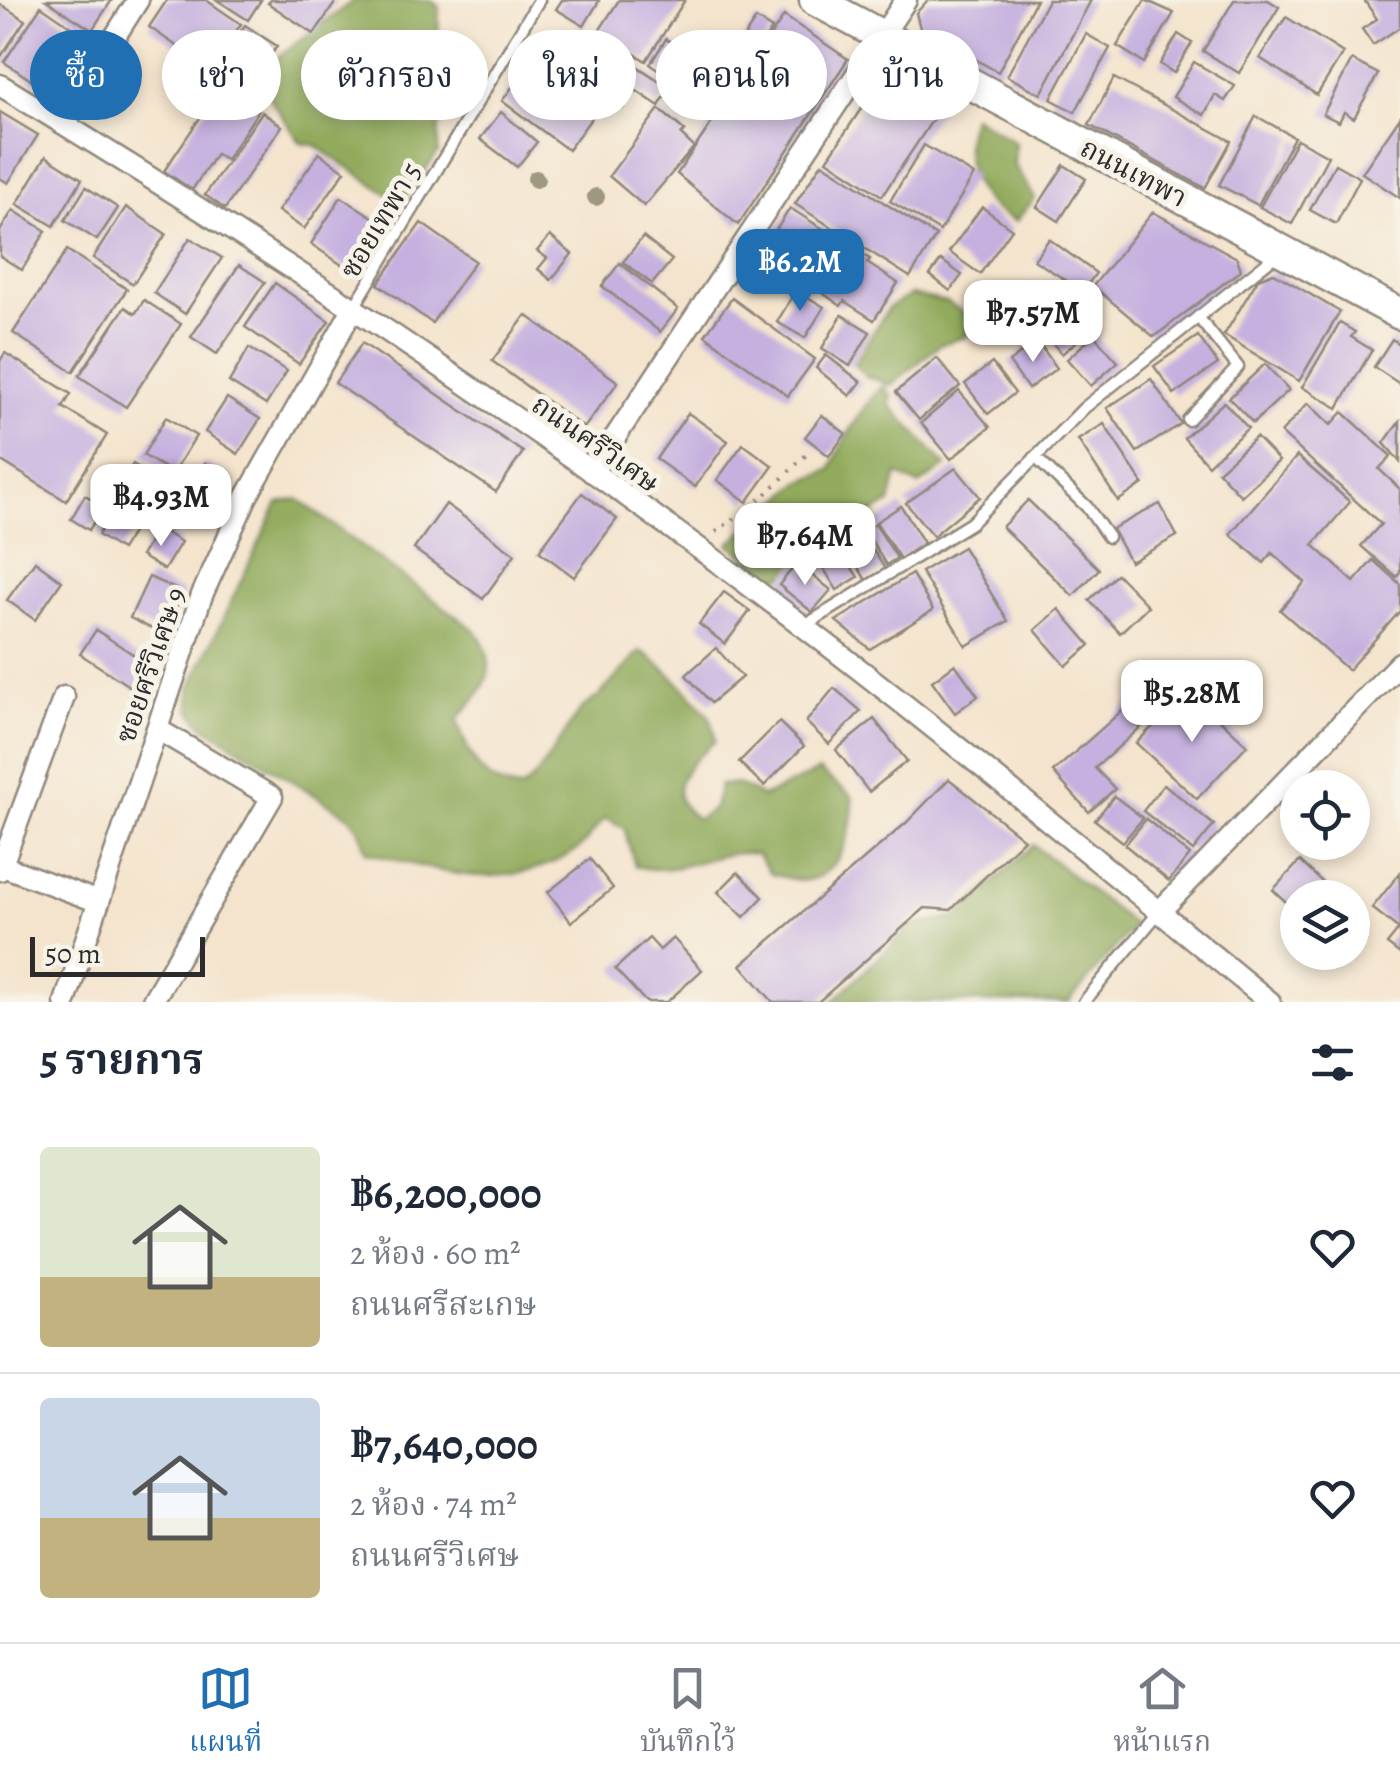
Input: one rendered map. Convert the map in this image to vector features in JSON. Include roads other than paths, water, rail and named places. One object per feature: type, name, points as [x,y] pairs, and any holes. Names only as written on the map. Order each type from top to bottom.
[{"type":"main road","name":"ถนนเทพา","points":[[816,0],[873,30]]},
{"type":"main road","name":"ถนนเทพา","points":[[979,88],[1400,314]]},
{"type":"street","points":[[61,122],[138,0]]},
{"type":"street","points":[[885,30],[906,0]]},
{"type":"street","name":"ถนนศรีวิเศษ","points":[[0,84],[353,309],[592,472],[804,626],[1270,1002]]},
{"type":"street","points":[[592,472],[847,94]]},
{"type":"street","name":"ซอยศรีวิเศษ 9","points":[[66,1002],[202,595],[247,496],[353,309]]},
{"type":"street","points":[[1159,912],[1400,664]]},
{"type":"street","points":[[64,697],[1,867],[100,902]]},
{"type":"street","points":[[152,1002],[272,797],[157,730]]},
{"type":"lane","name":"ซอยเทพา 5","points":[[353,309],[539,0]]},
{"type":"lane","points":[[804,626],[971,523],[1084,408],[1281,252]]},
{"type":"lane","points":[[1188,420],[1238,367],[1198,317]]},
{"type":"lane","points":[[1034,457],[1087,507],[1108,537]]},
{"type":"lane","points":[[1084,1002],[1159,912]]}]
